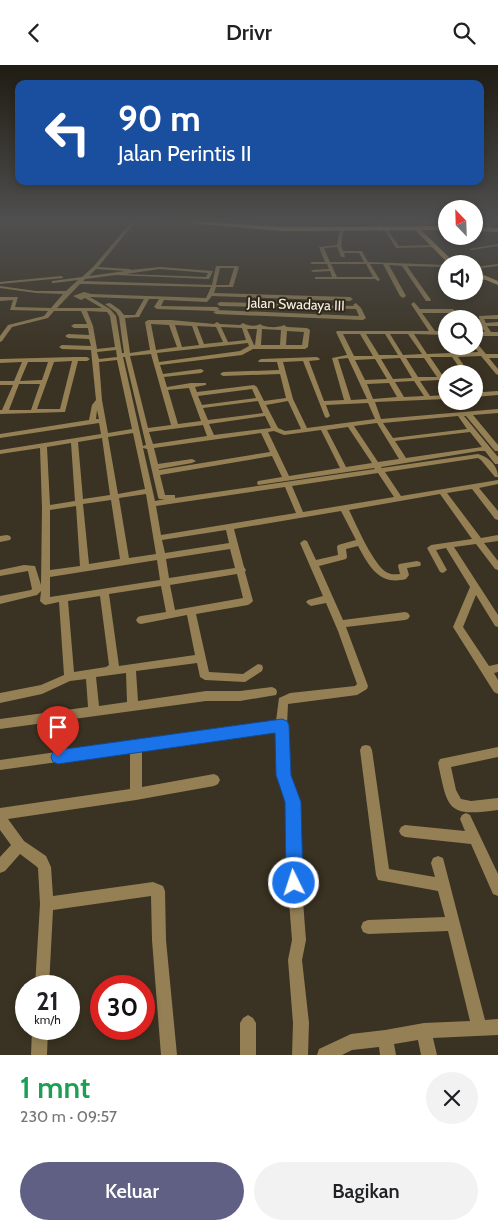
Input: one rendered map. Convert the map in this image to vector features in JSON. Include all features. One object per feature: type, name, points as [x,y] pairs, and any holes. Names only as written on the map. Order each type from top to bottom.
[{"type":"street","points":[[330,266],[335,278]]},
{"type":"street","points":[[348,266],[354,278]]},
{"type":"street","points":[[317,278],[378,279],[368,266]]},
{"type":"street","points":[[387,266],[403,296]]},
{"type":"street","points":[[405,266],[428,300]]},
{"type":"street","points":[[0,285],[67,294],[206,300],[213,286],[218,267],[237,267],[232,285],[213,286],[82,280]]},
{"type":"street","points":[[0,340],[10,327],[43,318],[94,268],[143,271]]},
{"type":"street","points":[[54,282],[161,269],[211,272],[207,278],[118,275]]},
{"type":"street","points":[[313,271],[332,270]]},
{"type":"street","points":[[0,285],[89,274]]},
{"type":"street","points":[[483,276],[498,283]]},
{"type":"street","points":[[483,279],[487,278]]},
{"type":"street","points":[[67,294],[76,297],[87,295],[113,307],[122,317]]},
{"type":"street","points":[[210,294],[350,299]]},
{"type":"street","points":[[87,295],[108,310],[120,330]]},
{"type":"street","points":[[223,295],[215,316],[226,343]]},
{"type":"street","points":[[122,317],[137,316],[148,297]]},
{"type":"street","points":[[0,299],[16,298],[12,309],[108,310]]},
{"type":"street","points":[[96,361],[121,354],[226,343],[306,347],[306,329],[243,325],[215,316],[157,307],[163,298]]},
{"type":"street","name":"Jalan Swadaya III","points":[[215,316],[365,321],[357,307],[220,304]]},
{"type":"street","points":[[414,304],[436,333]]},
{"type":"street","points":[[418,311],[437,311],[433,304]]},
{"type":"street","points":[[83,309],[92,337],[99,400],[125,561]]},
{"type":"street","points":[[161,313],[215,316]]},
{"type":"street","points":[[175,426],[153,351],[148,322],[194,324],[215,316]]},
{"type":"street","points":[[122,317],[120,330],[121,354],[138,448],[159,538],[171,615]]},
{"type":"street","points":[[483,317],[498,317]]},
{"type":"street","points":[[483,322],[498,324]]},
{"type":"street","points":[[171,323],[180,349]]},
{"type":"street","points":[[194,324],[202,346]]},
{"type":"street","points":[[243,325],[253,345]]},
{"type":"street","points":[[483,325],[489,334]]},
{"type":"street","points":[[74,326],[90,326]]},
{"type":"street","points":[[157,364],[202,360],[241,360],[242,353],[253,345],[260,326]]},
{"type":"street","points":[[283,347],[284,327]]},
{"type":"street","points":[[403,460],[379,421],[372,401],[338,332],[436,333]]},
{"type":"street","points":[[362,332],[402,400]]},
{"type":"street","points":[[386,333],[428,399]]},
{"type":"street","points":[[410,333],[438,370]]},
{"type":"street","points":[[483,334],[498,334]]},
{"type":"street","points":[[68,336],[92,337]]},
{"type":"street","points":[[62,347],[94,349],[121,354]]},
{"type":"street","points":[[121,354],[146,430],[163,498],[287,483],[344,469],[478,456],[484,458],[498,475]]},
{"type":"street","points":[[348,401],[335,357],[455,355],[461,365]]},
{"type":"street","points":[[484,355],[498,355]]},
{"type":"street","points":[[484,355],[498,373]]},
{"type":"street","points":[[25,361],[2,412],[64,411],[75,359]]},
{"type":"street","points":[[0,361],[87,359]]},
{"type":"street","points":[[305,359],[327,416]]},
{"type":"street","points":[[261,361],[317,359]]},
{"type":"street","points":[[33,412],[52,360]]},
{"type":"street","points":[[202,360],[201,371],[207,393]]},
{"type":"street","points":[[279,360],[290,399],[305,430]]},
{"type":"street","points":[[337,366],[355,366]]},
{"type":"street","points":[[160,376],[201,371]]},
{"type":"street","points":[[223,374],[282,372]]},
{"type":"street","points":[[363,382],[438,378]]},
{"type":"street","points":[[0,383],[44,382]]},
{"type":"street","points":[[164,389],[204,384]]},
{"type":"street","points":[[191,385],[211,437]]},
{"type":"street","points":[[194,394],[254,387],[275,429]]},
{"type":"street","points":[[483,394],[498,393]]},
{"type":"street","points":[[322,403],[438,398]]},
{"type":"street","points":[[199,407],[290,399]]},
{"type":"street","points":[[92,421],[99,400]]},
{"type":"street","points":[[138,448],[263,430],[275,429],[284,433],[379,421],[495,412],[498,418]]},
{"type":"street","points":[[146,430],[268,414]]},
{"type":"street","points":[[468,414],[498,449]]},
{"type":"street","points":[[460,415],[498,461]]},
{"type":"street","points":[[0,436],[103,420]]},
{"type":"street","points":[[349,424],[399,499]]},
{"type":"street","points":[[0,430],[56,427]]},
{"type":"street","points":[[323,428],[344,469]]},
{"type":"street","points":[[263,430],[301,516]]},
{"type":"street","points":[[390,441],[472,430]]},
{"type":"street","points":[[0,452],[135,431]]},
{"type":"street","points":[[74,441],[85,568]]},
{"type":"street","points":[[43,445],[46,508],[45,601],[242,570]]},
{"type":"street","points":[[152,504],[287,483],[378,467],[403,460],[487,449]]},
{"type":"street","points":[[156,470],[273,452]]},
{"type":"street","points":[[159,538],[498,482]]},
{"type":"street","points":[[474,487],[498,517]]},
{"type":"street","points":[[46,508],[149,491]]},
{"type":"street","points":[[442,492],[498,567]]},
{"type":"street","points":[[344,508],[361,542],[376,567],[384,575],[404,577],[402,566],[417,564]]},
{"type":"street","points":[[141,620],[248,601],[242,570],[229,527]]},
{"type":"street","points":[[443,570],[431,548],[498,538]]},
{"type":"street","points":[[313,563],[343,557],[341,547],[361,542]]},
{"type":"street","points":[[300,1055],[301,1023],[295,961],[299,941],[293,863],[293,802],[284,775],[283,701],[290,698],[362,689],[363,686],[340,624],[304,543]]},
{"type":"street","points":[[46,574],[234,545]]},
{"type":"street","points":[[448,545],[498,623]]},
{"type":"street","points":[[0,573],[32,568],[37,589],[34,593],[0,601]]},
{"type":"street","points":[[474,588],[458,627],[498,689]]},
{"type":"street","points":[[104,593],[114,667],[110,670]]},
{"type":"street","points":[[63,599],[69,677]]},
{"type":"street","points":[[311,602],[329,599]]},
{"type":"street","points":[[191,612],[204,674],[209,677],[246,678],[258,668]]},
{"type":"street","points":[[340,624],[405,616]]},
{"type":"street","points":[[0,697],[42,689],[69,677],[201,659]]},
{"type":"street","points":[[132,667],[130,670],[134,705]]},
{"type":"street","points":[[487,671],[498,668]]},
{"type":"street","points":[[91,674],[94,711]]},
{"type":"street","points":[[0,724],[206,696],[240,696],[272,692]]},
{"type":"street","points":[[0,765],[282,725]]},
{"type":"street","points":[[136,747],[136,794]]},
{"type":"street","points":[[366,750],[383,875],[443,885]]},
{"type":"street","points":[[498,752],[444,763],[451,797],[459,805],[467,808],[498,804]]},
{"type":"street","points":[[0,814],[136,794],[214,780]]},
{"type":"street","points":[[0,819],[19,846],[40,861],[44,867],[47,904],[43,975]]},
{"type":"street","points":[[466,819],[498,889]]},
{"type":"street","points":[[405,831],[475,838]]},
{"type":"street","points":[[0,866],[19,846]]},
{"type":"street","points":[[438,863],[479,1027]]},
{"type":"street","points":[[47,904],[153,889],[158,891],[159,940],[169,1055]]},
{"type":"street","points":[[368,927],[452,924]]},
{"type":"street","points":[[248,1023],[248,1055]]},
{"type":"street","points":[[325,1055],[351,1042],[424,1031],[498,1027]]},
{"type":"street","points":[[424,1031],[429,1055]]},
{"type":"street","points":[[385,1038],[388,1055]]},
{"type":"street","points":[[39,1055],[40,1040]]},
{"type":"route","points":[[58,757],[282,725],[284,775],[293,802],[294,883]]}]
